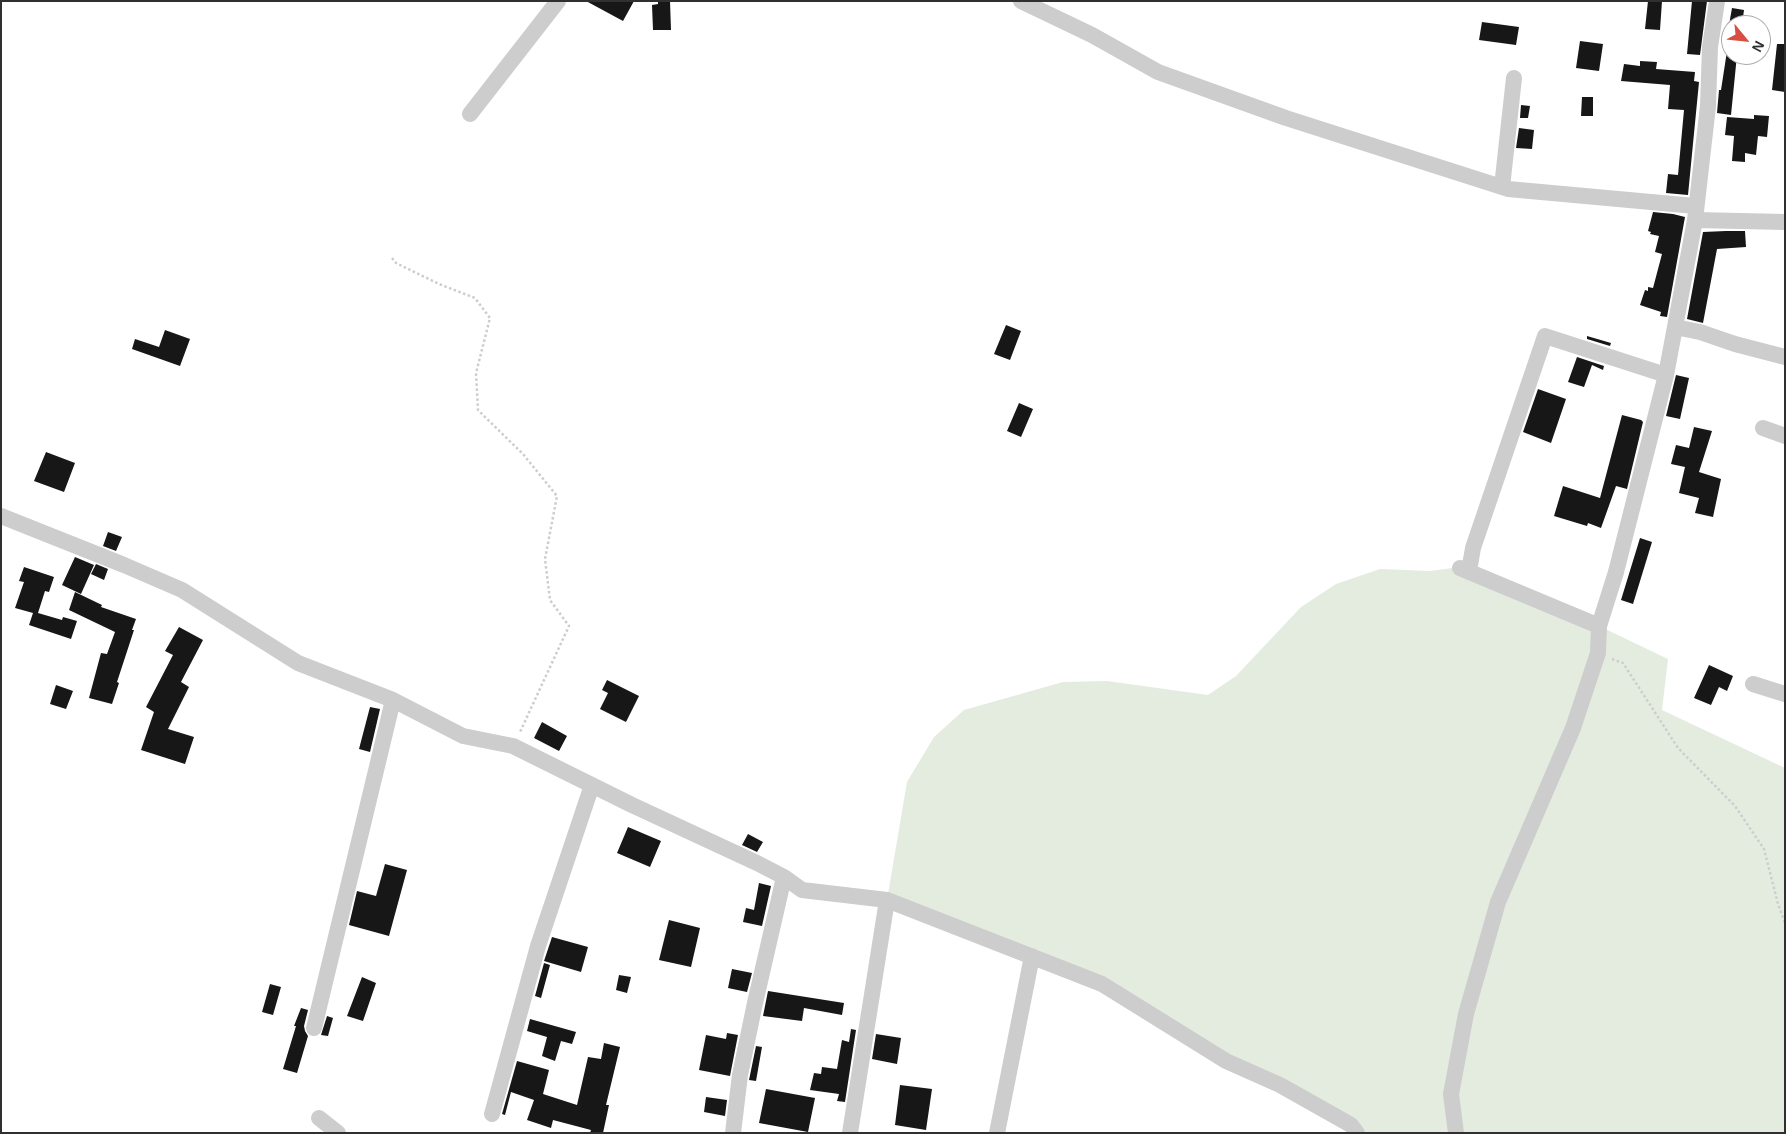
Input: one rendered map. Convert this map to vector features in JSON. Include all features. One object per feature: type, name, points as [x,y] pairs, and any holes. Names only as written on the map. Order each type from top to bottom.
[{"type":"street","points":[[470,114],[558,1]]},
{"type":"street","points":[[1021,1],[1092,35],[1158,72],[1295,121],[1508,189],[1695,213],[1785,222]]},
{"type":"street","points":[[1456,1133],[1451,1094],[1466,1014],[1498,902],[1573,728],[1598,653],[1599,626],[1618,563],[1666,375],[1695,213],[1708,106],[1710,47],[1717,1]]},
{"type":"street","points":[[1502,187],[1514,78]]},
{"type":"street","points":[[1675,327],[1785,356]]},
{"type":"street","points":[[1599,626],[1465,569],[1545,336],[1666,375]]},
{"type":"street","points":[[1763,428],[1785,436]]},
{"type":"street","points":[[1,516],[182,590],[298,663],[394,700],[464,736],[513,746],[784,877],[802,890],[887,900],[1102,984],[1226,1061],[1280,1085],[1351,1125],[1357,1133]]},
{"type":"street","points":[[1752,684],[1785,694]]},
{"type":"street","points":[[314,1028],[394,700]]},
{"type":"street","points":[[492,1114],[538,946],[592,785]]},
{"type":"street","points":[[733,1133],[740,1075],[754,1003],[784,877]]},
{"type":"street","points":[[850,1133],[887,900]]},
{"type":"street","points":[[997,1133],[1032,956]]},
{"type":"street","points":[[319,1118],[338,1133]]},
{"type":"path","points":[[392,258],[396,263],[439,284],[475,298],[490,318],[476,373],[478,410],[523,454],[557,496],[545,560],[550,600],[569,626],[513,746]]},
{"type":"path","points":[[1598,653],[1623,664],[1678,748],[1735,806],[1764,849],[1778,904],[1785,923]]},
{"type":"shaded area","points":[[1460,567],[1599,626],[1668,659],[1662,710],[1785,768],[1785,1133],[1357,1133],[1150,1013],[887,900],[907,782],[934,737],[964,710],[1063,682],[1107,681],[1208,695],[1236,676],[1301,607],[1336,584],[1380,569],[1430,571]]},
{"type":"building","points":[[586,1],[634,1],[623,21]]},
{"type":"building","points":[[658,1],[670,1],[671,30],[653,30],[652,5],[658,4]]},
{"type":"building","points":[[1648,1],[1662,1],[1660,30],[1645,29]]},
{"type":"building","points":[[1692,1],[1707,1],[1700,55],[1687,54]]},
{"type":"building","points":[[1732,8],[1744,10],[1743,15],[1731,15]]},
{"type":"building","points":[[1482,22],[1519,27],[1516,45],[1479,40]]},
{"type":"building","points":[[1580,41],[1603,44],[1599,71],[1576,68]]},
{"type":"building","points":[[1777,44],[1785,44],[1785,92],[1772,90]]},
{"type":"building","points":[[1640,61],[1657,62],[1656,69],[1695,72],[1694,81],[1699,82],[1688,195],[1666,193],[1668,174],[1678,175],[1684,110],[1668,109],[1670,85],[1621,81],[1624,64],[1640,66]]},
{"type":"building","points":[[1725,65],[1736,65],[1731,115],[1717,113],[1719,90],[1721,90]]},
{"type":"building","points":[[1582,97],[1593,97],[1593,116],[1581,116]]},
{"type":"building","points":[[1521,105],[1530,106],[1528,118],[1520,118]]},
{"type":"building","points":[[1754,115],[1769,116],[1767,137],[1758,136],[1756,155],[1745,153],[1745,162],[1732,161],[1734,136],[1725,135],[1727,117],[1754,119]]},
{"type":"building","points":[[1519,128],[1534,130],[1532,149],[1516,148]]},
{"type":"building","points":[[1653,212],[1685,217],[1667,317],[1660,316],[1661,312],[1640,305],[1645,290],[1648,291],[1648,287],[1653,288],[1662,254],[1655,252],[1659,236],[1650,234],[1651,232],[1648,231]]},
{"type":"building","points":[[1745,231],[1746,247],[1717,249],[1703,323],[1687,319],[1703,232]]},
{"type":"building","points":[[1006,325],[1021,331],[1010,360],[994,354]]},
{"type":"building","points":[[165,330],[190,339],[180,366],[132,349],[135,339],[159,347]]},
{"type":"building","points":[[1587,336],[1611,343],[1610,346],[1587,339]]},
{"type":"building","points":[[1577,357],[1604,366],[1603,370],[1592,365],[1584,387],[1568,382]]},
{"type":"building","points":[[1676,375],[1689,378],[1680,419],[1666,416]]},
{"type":"building","points":[[1538,389],[1566,399],[1551,443],[1523,432]]},
{"type":"building","points":[[1019,403],[1033,409],[1021,437],[1007,431]]},
{"type":"building","points":[[1622,415],[1643,422],[1627,489],[1616,486],[1601,528],[1588,523],[1587,526],[1554,516],[1563,486],[1600,498]]},
{"type":"building","points":[[1694,427],[1712,431],[1699,472],[1721,479],[1713,517],[1695,513],[1699,498],[1679,493],[1685,467],[1671,464],[1676,445],[1689,448]]},
{"type":"building","points":[[46,452],[75,463],[64,492],[34,481]]},
{"type":"building","points":[[108,532],[122,537],[116,551],[103,546]]},
{"type":"building","points":[[1640,538],[1652,542],[1633,604],[1621,600]]},
{"type":"building","points":[[75,557],[94,565],[81,594],[62,585]]},
{"type":"building","points":[[96,564],[108,569],[104,580],[91,574]]},
{"type":"building","points":[[24,567],[54,577],[49,592],[45,591],[38,613],[62,620],[63,617],[77,621],[71,639],[29,625],[33,613],[15,608],[24,582],[19,581]]},
{"type":"building","points":[[75,592],[102,605],[101,607],[136,619],[112,704],[89,698],[101,653],[107,654],[115,632],[69,610]]},
{"type":"building","points":[[179,627],[203,640],[181,682],[189,687],[168,729],[194,737],[185,764],[141,750],[154,712],[146,707],[173,655],[165,651]]},
{"type":"building","points":[[1709,665],[1733,676],[1727,691],[1719,687],[1711,705],[1694,698]]},
{"type":"building","points":[[607,680],[639,696],[626,722],[600,709],[608,693],[602,690]]},
{"type":"building","points":[[56,685],[73,691],[66,709],[50,704]]},
{"type":"building","points":[[370,707],[380,709],[370,752],[359,749]]},
{"type":"building","points":[[542,722],[567,736],[559,751],[534,738]]},
{"type":"building","points":[[628,827],[661,841],[650,867],[617,853]]},
{"type":"building","points":[[748,834],[763,842],[757,852],[742,845]]},
{"type":"building","points":[[385,864],[407,870],[389,936],[349,925],[357,891],[376,896]]},
{"type":"building","points":[[759,883],[771,886],[762,926],[743,922],[746,908],[754,910]]},
{"type":"building","points":[[669,920],[700,928],[691,967],[659,960]]},
{"type":"building","points":[[552,937],[588,947],[581,972],[544,961]]},
{"type":"building","points":[[544,963],[550,965],[541,998],[535,996]]},
{"type":"building","points":[[732,969],[752,973],[747,992],[728,988]]},
{"type":"building","points":[[619,975],[631,977],[627,993],[616,990]]},
{"type":"building","points":[[362,977],[376,983],[363,1021],[347,1016]]},
{"type":"building","points":[[270,984],[281,987],[273,1015],[262,1012]]},
{"type":"building","points":[[768,991],[844,1003],[842,1015],[804,1008],[802,1021],[763,1016]]},
{"type":"building","points":[[301,1008],[308,1010],[304,1026],[308,1036],[297,1073],[283,1069],[296,1026],[294,1026]]},
{"type":"building","points":[[327,1016],[333,1018],[328,1036],[321,1035]]},
{"type":"building","points":[[530,1019],[576,1032],[572,1044],[561,1041],[555,1061],[542,1056],[547,1037],[527,1031]]},
{"type":"building","points":[[851,1029],[856,1030],[845,1102],[837,1101],[839,1094],[810,1090],[814,1073],[821,1074],[822,1067],[837,1069],[842,1040],[849,1042]]},
{"type":"building","points":[[727,1033],[738,1035],[730,1076],[699,1070],[706,1035],[726,1039]]},
{"type":"building","points":[[876,1034],[901,1038],[897,1064],[872,1059]]},
{"type":"building","points":[[604,1043],[620,1047],[606,1105],[609,1105],[603,1133],[590,1133],[591,1130],[553,1120],[551,1128],[527,1120],[534,1100],[511,1092],[505,1115],[502,1114],[517,1061],[549,1070],[543,1094],[577,1105],[588,1057],[601,1059]]},
{"type":"building","points":[[756,1046],[762,1047],[756,1081],[749,1080]]},
{"type":"building","points":[[900,1085],[932,1089],[926,1130],[895,1125]]},
{"type":"building","points":[[766,1089],[815,1098],[808,1132],[759,1123]]},
{"type":"building","points":[[706,1097],[727,1100],[725,1116],[704,1112]]}]
